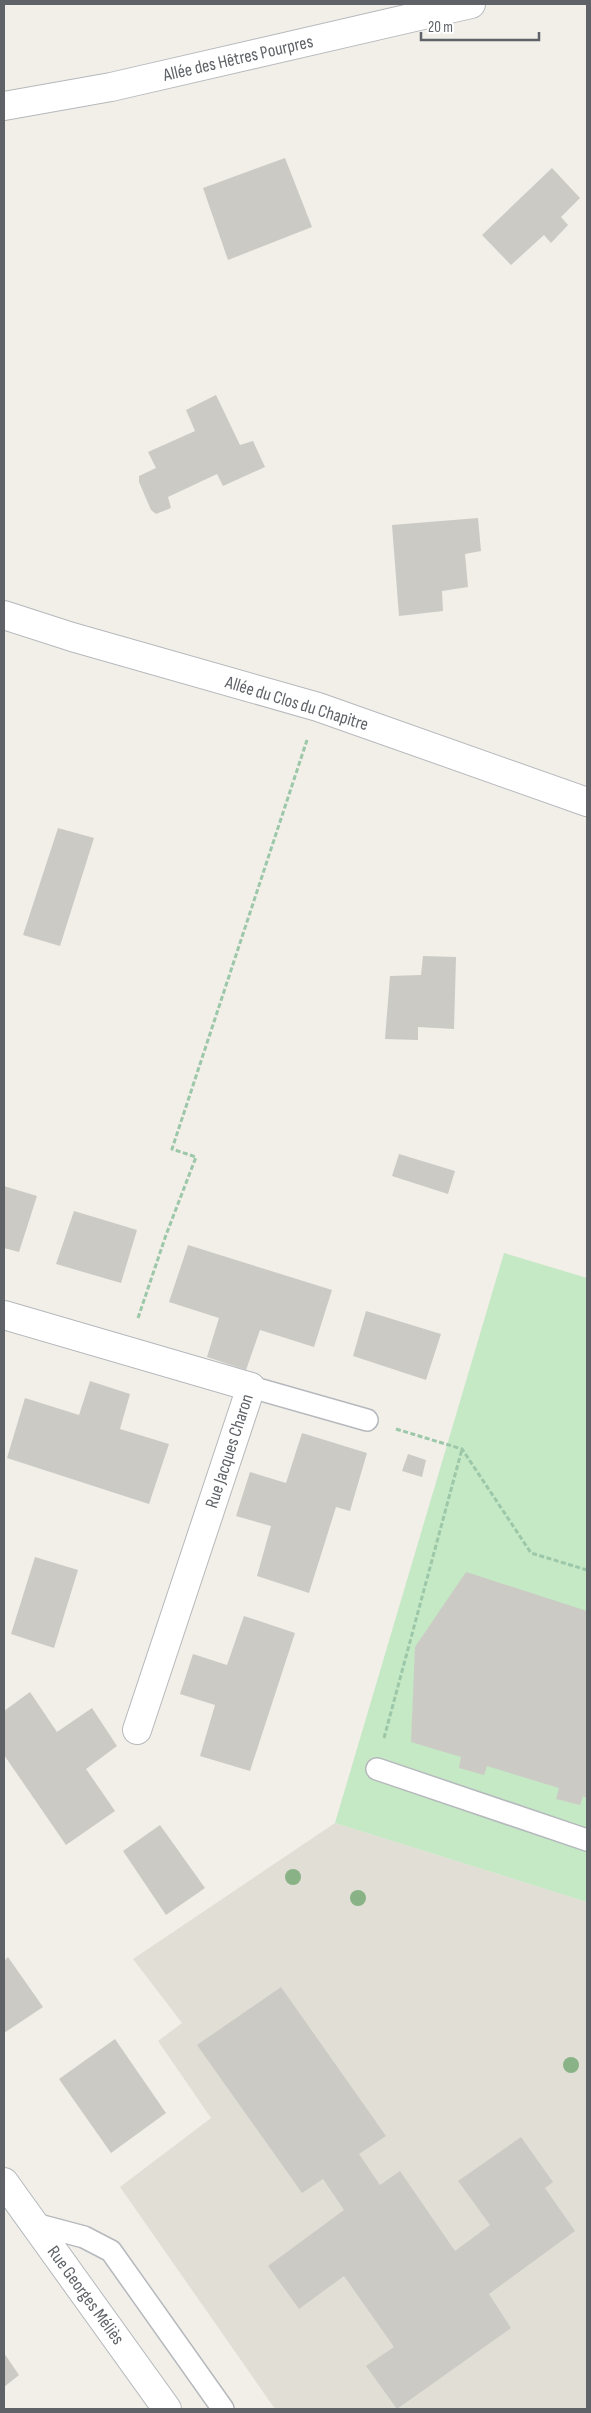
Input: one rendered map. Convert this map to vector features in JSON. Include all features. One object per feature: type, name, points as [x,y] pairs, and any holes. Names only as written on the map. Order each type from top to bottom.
[{"type":"street","name":"Allée des Hêtres Pourpres","points":[[4,106],[111,87],[471,4]]},
{"type":"street","name":"Allée du Clos du Chapitre","points":[[4,615],[72,637],[318,707],[587,802]]},
{"type":"street","name":"Rue Jacques Charon","points":[[4,1315],[251,1387],[137,1730]]},
{"type":"street","name":"Rue Georges Méliès","points":[[4,2182],[167,2409]]},
{"type":"lane","points":[[251,1387],[367,1420]]},
{"type":"lane","points":[[377,1769],[587,1840]]},
{"type":"lane","points":[[35,2224],[84,2237],[111,2251],[223,2409]]},
{"type":"path","points":[[128,1351],[166,1235],[196,1157],[172,1148],[318,707]]},
{"type":"path","points":[[367,1420],[462,1449],[531,1553],[587,1570]]},
{"type":"path","points":[[377,1769],[389,1712],[462,1449]]},
{"type":"shaded area","points":[[335,1823],[587,1902],[587,2409],[275,2409],[120,2187],[211,2118],[158,2041],[182,2023],[133,1959]]},
{"type":"green space","points":[[504,1253],[587,1278],[587,1902],[335,1823]]},
{"type":"building","points":[[285,158],[312,227],[228,260],[203,188]]},
{"type":"building","points":[[552,168],[580,198],[561,217],[568,225],[551,243],[544,235],[511,265],[482,235]]},
{"type":"building","points":[[216,395],[240,445],[253,441],[265,467],[223,486],[217,474],[168,497],[171,508],[156,514],[151,510],[139,482],[139,476],[156,468],[148,452],[195,431],[186,410]]},
{"type":"building","points":[[478,518],[481,551],[465,554],[468,587],[442,591],[443,611],[399,616],[392,525]]},
{"type":"building","points":[[58,828],[94,838],[60,946],[23,935]]},
{"type":"building","points":[[423,956],[456,957],[454,1029],[418,1027],[418,1040],[385,1039],[390,976],[421,975]]},
{"type":"building","points":[[399,1154],[455,1171],[448,1194],[392,1176]]},
{"type":"building","points":[[4,1186],[37,1196],[19,1252],[4,1248]]},
{"type":"building","points":[[74,1211],[137,1230],[121,1283],[56,1264]]},
{"type":"building","points":[[188,1245],[332,1290],[314,1347],[260,1330],[246,1370],[207,1357],[219,1318],[169,1302]]},
{"type":"building","points":[[366,1311],[441,1334],[426,1380],[353,1356]]},
{"type":"building","points":[[90,1381],[130,1394],[120,1429],[169,1444],[149,1504],[7,1458],[25,1398],[79,1415]]},
{"type":"building","points":[[302,1433],[367,1453],[350,1511],[336,1507],[309,1593],[257,1576],[271,1526],[236,1516],[250,1472],[286,1483]]},
{"type":"building","points":[[408,1454],[426,1460],[422,1477],[402,1471]]},
{"type":"building","points":[[35,1557],[78,1570],[54,1648],[11,1634]]},
{"type":"building","points":[[466,1572],[587,1611],[587,1798],[583,1796],[580,1805],[556,1799],[559,1788],[487,1766],[484,1775],[459,1768],[461,1757],[411,1742],[415,1647]]},
{"type":"building","points":[[244,1616],[295,1633],[250,1771],[200,1756],[215,1705],[180,1694],[193,1654],[227,1665]]},
{"type":"building","points":[[30,1692],[57,1732],[92,1708],[117,1746],[86,1769],[115,1811],[66,1845],[4,1755],[4,1711]]},
{"type":"building","points":[[160,1825],[205,1888],[166,1915],[123,1851]]},
{"type":"building","points":[[8,1957],[43,2007],[4,2033],[4,1961]]},
{"type":"building","points":[[281,1987],[386,2136],[359,2154],[380,2185],[400,2171],[455,2251],[490,2225],[458,2181],[521,2137],[553,2182],[545,2188],[575,2231],[489,2294],[511,2328],[397,2409],[366,2366],[394,2347],[344,2276],[299,2309],[268,2266],[344,2210],[323,2179],[302,2193],[197,2045]]},
{"type":"building","points":[[115,2039],[166,2113],[111,2153],[59,2079]]},
{"type":"building","points":[[4,2353],[19,2375],[4,2387]]}]
